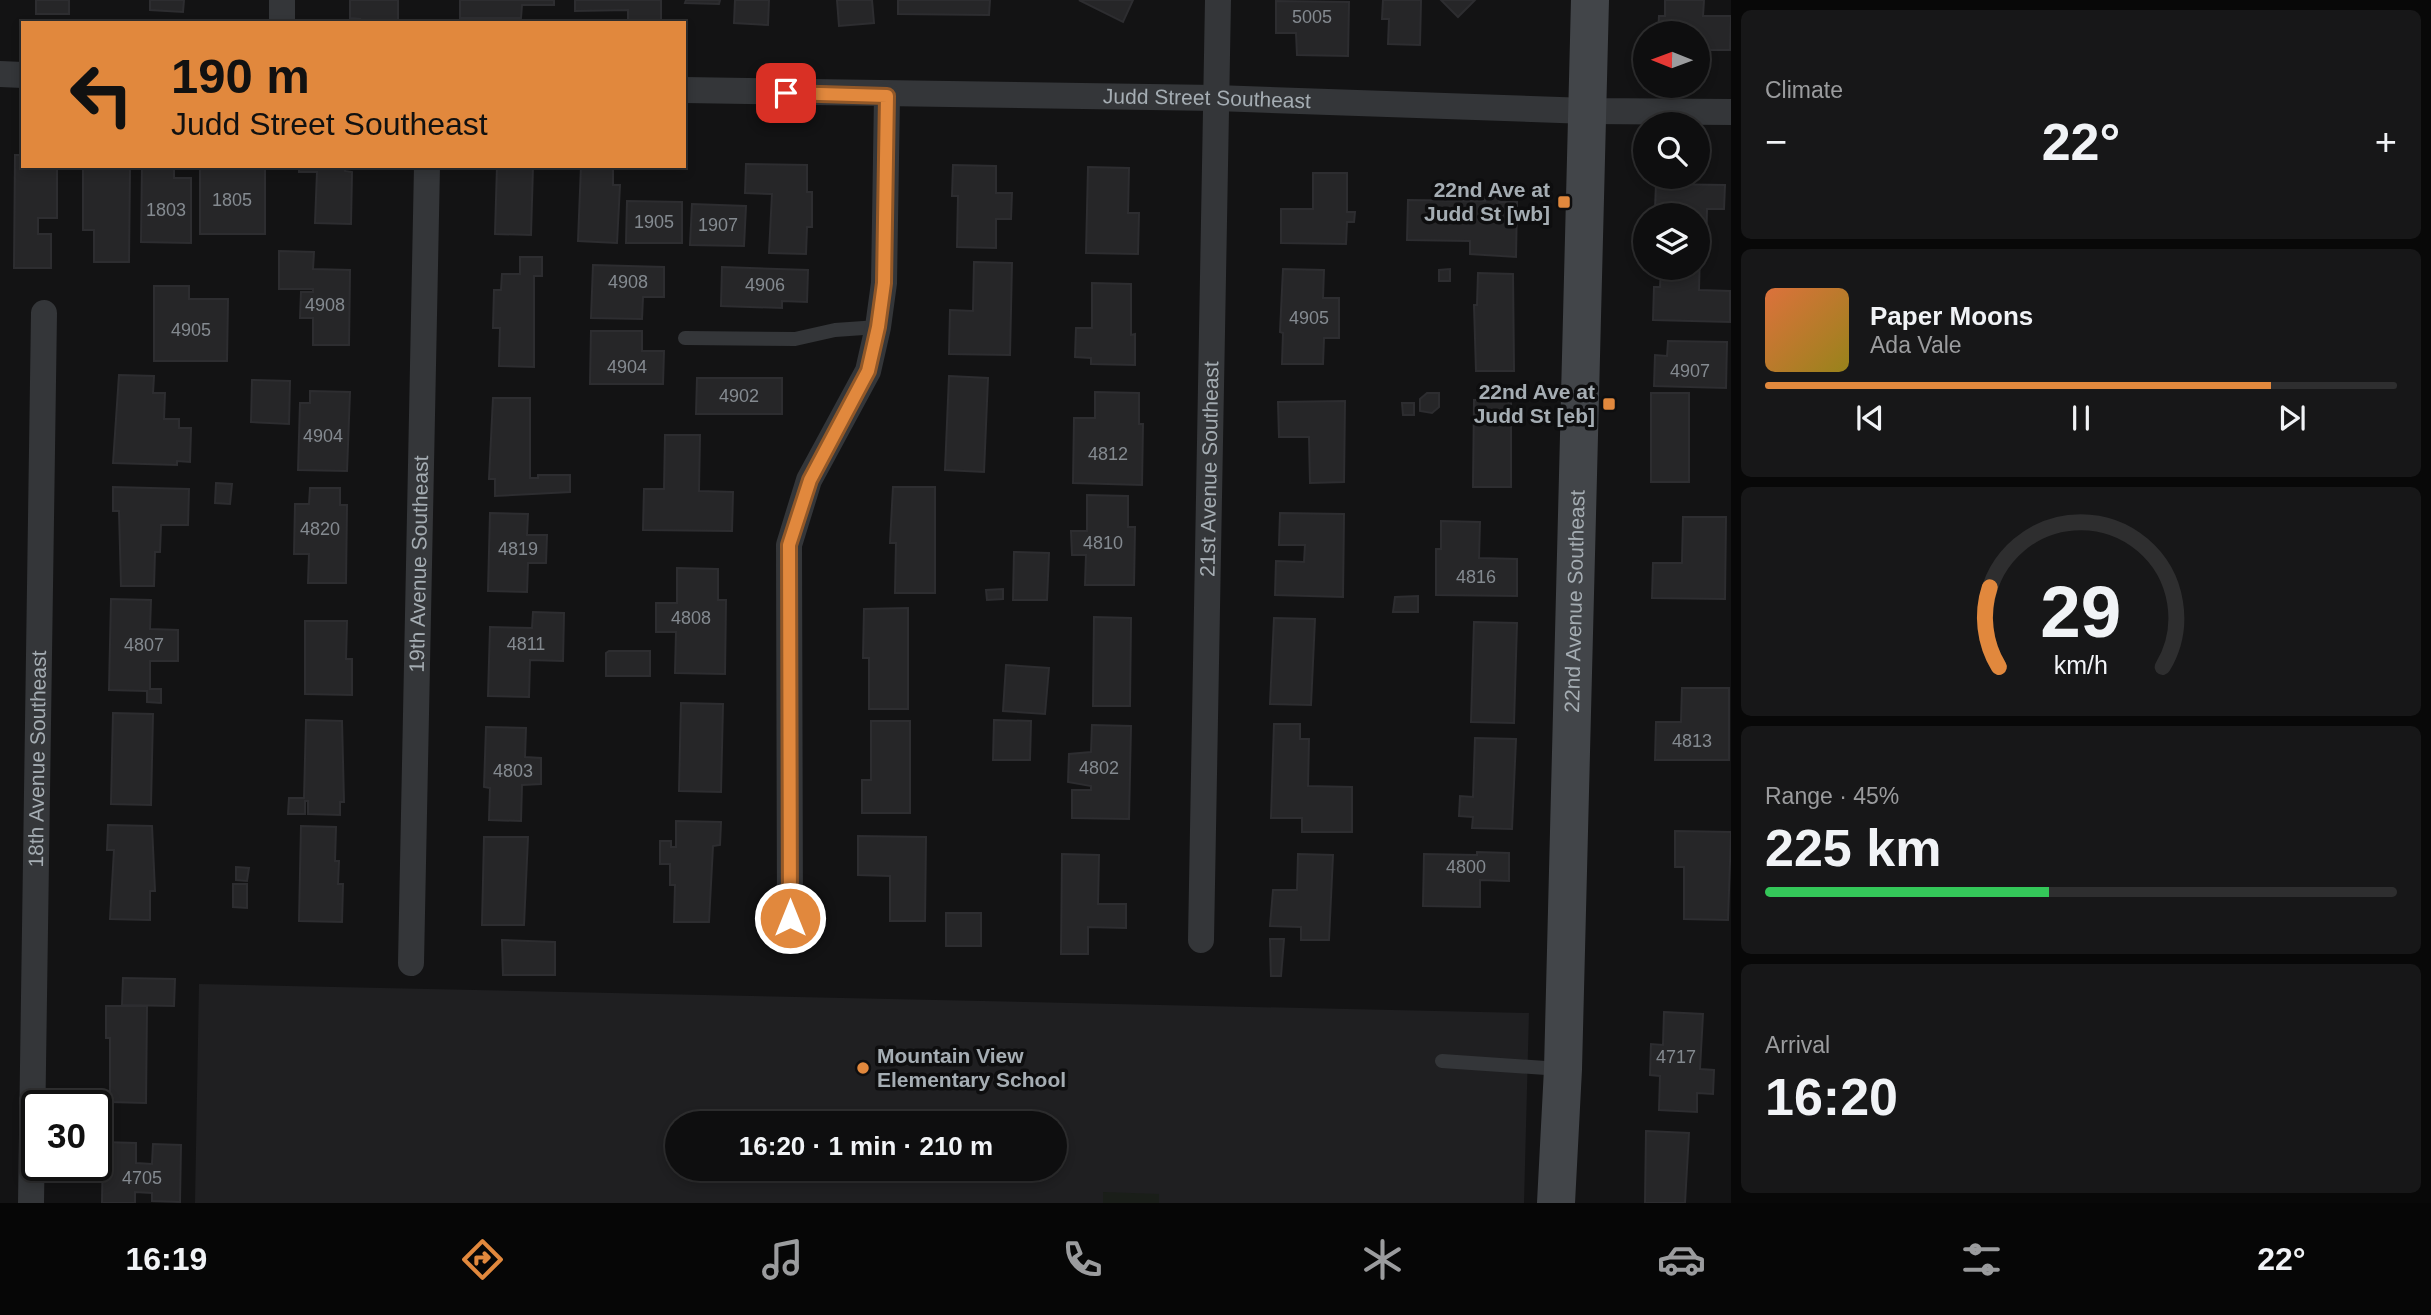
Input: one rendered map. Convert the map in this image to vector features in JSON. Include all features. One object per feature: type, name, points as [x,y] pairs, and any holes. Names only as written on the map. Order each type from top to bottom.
[{"type":"street","points":[[282,0],[282,21]]},
{"type":"street","name":"21st Avenue Southeast","points":[[1201,940],[1218,0]]},
{"type":"street","name":"22nd Avenue Southeast","points":[[1556,1203],[1563,1069],[1590,0]]},
{"type":"street","points":[[0,74],[21,75]]},
{"type":"street","name":"Judd Street Southeast","points":[[686,90],[887,96],[1216,98],[1588,111],[1731,112]]},
{"type":"street","points":[[790,918],[789,545],[810,480],[868,371],[878,327],[884,283],[887,96]]},
{"type":"street","name":"19th Avenue Southeast","points":[[411,963],[427,168]]},
{"type":"street","name":"18th Avenue Southeast","points":[[31,1203],[44,313]]},
{"type":"lane","points":[[685,338],[795,339],[835,330],[878,327]]},
{"type":"lane","points":[[1442,1061],[1563,1069]]},
{"type":"shaded area","name":"Mountain View Elementary School","points":[[199,984],[1529,1013],[1524,1203],[195,1203]]},
{"type":"shaded area","points":[[1103,1192],[1159,1194],[1159,1203],[1103,1203]]},
{"type":"building","points":[[36,0],[69,0],[69,14],[36,14]]},
{"type":"building","points":[[150,0],[184,0],[183,12],[150,10]]},
{"type":"building","points":[[350,0],[398,0],[398,21],[360,21],[350,18]]},
{"type":"building","points":[[460,0],[554,0],[554,5],[522,5],[521,18],[460,18]]},
{"type":"building","points":[[575,0],[661,0],[661,21],[628,21],[628,10],[575,11]]},
{"type":"building","points":[[686,0],[720,0],[719,4],[685,3]]},
{"type":"building","points":[[735,0],[769,0],[768,25],[734,23]]},
{"type":"building","points":[[837,0],[872,0],[874,23],[839,26]]},
{"type":"building","points":[[898,0],[990,0],[989,15],[898,14]]},
{"type":"building","points":[[1079,0],[1133,0],[1123,22]]},
{"type":"building","points":[[1383,0],[1421,0],[1420,45],[1388,44],[1389,19],[1382,19]]},
{"type":"building","points":[[1441,0],[1475,0],[1458,17]]},
{"type":"building","points":[[1665,0],[1704,0],[1703,16],[1731,16],[1730,50],[1710,50],[1710,21],[1659,21],[1659,16],[1665,16]]},
{"type":"building","points":[[1276,1],[1349,2],[1348,56],[1297,55],[1296,33],[1276,33]]},
{"type":"building","points":[[15,155],[21,155],[21,168],[57,168],[57,218],[38,218],[38,234],[51,234],[51,268],[14,268]]},
{"type":"building","points":[[746,164],[807,165],[807,192],[812,192],[812,227],[807,227],[806,254],[769,253],[772,194],[745,193]]},
{"type":"building","points":[[953,165],[996,166],[996,193],[1012,193],[1011,219],[996,219],[996,248],[957,247],[958,196],[952,196]]},
{"type":"building","points":[[1088,167],[1129,168],[1128,213],[1139,213],[1138,254],[1086,253]]},
{"type":"building","points":[[83,168],[130,168],[129,262],[94,262],[94,230],[83,230]]},
{"type":"building","points":[[142,168],[174,168],[174,178],[191,178],[191,243],[141,242]]},
{"type":"building","points":[[200,168],[265,168],[265,234],[200,234]]},
{"type":"building","points":[[299,168],[345,168],[345,171],[352,172],[351,224],[315,223],[317,172],[299,172]]},
{"type":"building","points":[[497,168],[533,168],[531,235],[495,234]]},
{"type":"building","points":[[581,168],[613,168],[613,185],[620,185],[617,243],[578,241]]},
{"type":"building","points":[[1313,173],[1347,173],[1347,212],[1355,212],[1354,222],[1347,222],[1346,244],[1281,243],[1281,209],[1313,209]]},
{"type":"building","points":[[1710,185],[1725,185],[1724,209],[1710,209],[1710,203],[1655,203],[1656,189],[1710,189]]},
{"type":"building","points":[[1485,197],[1500,197],[1499,202],[1517,202],[1516,257],[1470,254],[1470,241],[1407,240],[1408,200],[1485,201]]},
{"type":"building","points":[[627,201],[682,202],[682,243],[626,243]]},
{"type":"building","points":[[692,204],[746,206],[744,246],[690,245]]},
{"type":"building","points":[[279,251],[314,252],[313,269],[350,270],[349,345],[313,345],[313,318],[300,318],[301,292],[313,292],[313,289],[279,289]]},
{"type":"building","points":[[520,257],[542,257],[542,276],[534,276],[534,367],[499,366],[500,328],[493,328],[494,290],[501,290],[502,274],[520,274]]},
{"type":"building","points":[[974,262],[1012,263],[1010,355],[949,354],[950,310],[973,311]]},
{"type":"building","points":[[593,265],[664,267],[664,297],[643,297],[642,319],[591,318]]},
{"type":"building","points":[[722,267],[808,270],[807,302],[782,301],[782,308],[721,306]]},
{"type":"building","points":[[1283,269],[1324,270],[1323,298],[1339,298],[1339,338],[1324,338],[1323,364],[1282,364],[1283,333],[1280,332]]},
{"type":"building","points":[[1450,269],[1450,281],[1439,281],[1439,270]]},
{"type":"building","points":[[1478,273],[1513,274],[1514,371],[1476,371],[1474,305],[1477,305]]},
{"type":"building","points":[[1660,280],[1699,280],[1699,290],[1730,291],[1730,322],[1653,320],[1654,287],[1660,287]]},
{"type":"building","points":[[1092,283],[1131,284],[1131,335],[1135,334],[1135,365],[1091,364],[1091,358],[1075,357],[1076,328],[1092,328]]},
{"type":"building","points":[[154,286],[189,286],[189,299],[228,299],[227,361],[154,361]]},
{"type":"building","points":[[591,331],[642,331],[642,351],[664,351],[663,384],[590,384]]},
{"type":"building","points":[[1668,341],[1727,342],[1726,388],[1654,386],[1655,355],[1667,356]]},
{"type":"building","points":[[119,375],[154,376],[153,393],[165,393],[164,419],[179,419],[179,428],[191,428],[190,462],[177,461],[177,465],[113,463]]},
{"type":"building","points":[[949,376],[988,378],[984,472],[945,470]]},
{"type":"building","points":[[697,378],[782,378],[782,414],[696,414]]},
{"type":"building","points":[[252,380],[290,381],[289,424],[251,422]]},
{"type":"building","points":[[310,391],[350,392],[347,471],[298,470],[300,403],[310,403]]},
{"type":"building","points":[[1095,392],[1139,393],[1139,424],[1143,424],[1142,485],[1073,483],[1074,418],[1095,418]]},
{"type":"building","points":[[1427,393],[1439,393],[1439,407],[1432,413],[1420,411],[1420,399]]},
{"type":"building","points":[[1651,393],[1689,393],[1689,482],[1651,482]]},
{"type":"building","points":[[493,398],[530,398],[530,478],[538,478],[538,475],[570,475],[570,492],[495,496],[495,479],[489,479]]},
{"type":"building","points":[[1474,400],[1511,400],[1511,487],[1473,487]]},
{"type":"building","points":[[1345,401],[1344,482],[1310,483],[1309,437],[1279,437],[1278,402]]},
{"type":"building","points":[[1402,403],[1414,403],[1414,415],[1403,415]]},
{"type":"building","points":[[665,435],[700,435],[699,491],[733,492],[732,531],[643,530],[644,489],[664,489]]},
{"type":"building","points":[[216,483],[232,484],[230,504],[215,503]]},
{"type":"building","points":[[113,487],[189,489],[188,525],[161,525],[160,552],[155,552],[154,586],[121,586],[119,511],[113,511]]},
{"type":"building","points":[[893,487],[935,487],[935,593],[895,593],[896,543],[890,543]]},
{"type":"building","points":[[310,488],[340,488],[340,505],[347,505],[346,583],[308,583],[309,554],[294,554],[295,504],[309,504]]},
{"type":"building","points":[[1087,495],[1128,496],[1128,527],[1135,527],[1134,585],[1085,585],[1086,555],[1072,555],[1071,531],[1087,531]]},
{"type":"building","points":[[490,513],[528,514],[527,535],[547,535],[546,563],[528,563],[527,592],[488,591]]},
{"type":"building","points":[[1280,513],[1344,514],[1343,597],[1275,595],[1276,561],[1304,562],[1305,545],[1279,545]]},
{"type":"building","points":[[1683,517],[1726,517],[1725,599],[1652,598],[1653,563],[1682,563]]},
{"type":"building","points":[[1441,521],[1480,522],[1479,558],[1517,559],[1517,596],[1436,595],[1436,549],[1441,549]]},
{"type":"building","points":[[1014,552],[1049,553],[1047,600],[1013,600]]},
{"type":"building","points":[[677,568],[718,569],[718,600],[726,600],[725,674],[675,673],[676,632],[656,632],[656,603],[677,603]]},
{"type":"building","points":[[1003,589],[1003,599],[987,600],[986,590]]},
{"type":"building","points":[[1418,596],[1418,612],[1393,612],[1395,597]]},
{"type":"building","points":[[111,599],[151,600],[150,629],[178,630],[178,661],[150,661],[150,689],[161,689],[161,703],[147,702],[147,691],[109,690]]},
{"type":"building","points":[[908,608],[908,709],[869,709],[869,658],[863,658],[864,609]]},
{"type":"building","points":[[533,612],[564,613],[563,661],[530,660],[529,697],[488,696],[490,627],[532,628]]},
{"type":"building","points":[[1094,617],[1131,618],[1130,706],[1093,706]]},
{"type":"building","points":[[1274,618],[1315,619],[1311,705],[1270,704]]},
{"type":"building","points":[[305,621],[347,621],[346,659],[352,659],[352,695],[305,694]]},
{"type":"building","points":[[1474,622],[1517,623],[1514,723],[1471,722]]},
{"type":"building","points":[[650,651],[650,676],[606,676],[606,653]]},
{"type":"building","points":[[1006,665],[1049,668],[1045,714],[1003,711]]},
{"type":"building","points":[[1682,688],[1729,688],[1729,760],[1655,760],[1656,722],[1681,722]]},
{"type":"building","points":[[681,703],[723,704],[721,792],[679,791]]},
{"type":"building","points":[[113,713],[153,714],[151,805],[111,804]]},
{"type":"building","points":[[306,720],[342,721],[344,802],[340,802],[340,815],[308,814],[308,801],[305,801],[305,814],[288,814],[289,798],[304,798]]},
{"type":"building","points":[[994,720],[1031,721],[1030,760],[993,760]]},
{"type":"building","points":[[871,721],[910,721],[910,813],[862,813],[862,780],[871,780]]},
{"type":"building","points":[[1274,724],[1300,724],[1300,739],[1309,739],[1308,786],[1352,787],[1352,832],[1302,832],[1302,818],[1271,818]]},
{"type":"building","points":[[1092,725],[1131,726],[1129,819],[1072,818],[1072,790],[1091,790],[1091,786],[1068,782],[1069,754],[1091,752]]},
{"type":"building","points":[[486,727],[526,728],[525,757],[541,758],[541,784],[522,785],[521,821],[489,820],[490,788],[484,787]]},
{"type":"building","points":[[1475,738],[1516,739],[1512,829],[1472,828],[1473,817],[1459,816],[1460,796],[1473,797]]},
{"type":"building","points":[[676,821],[721,822],[720,845],[713,846],[709,922],[674,922],[675,885],[670,885],[670,864],[660,864],[660,841],[671,841],[671,847],[676,847]]},
{"type":"building","points":[[108,825],[152,826],[155,891],[150,891],[150,920],[110,919],[114,850],[107,850]]},
{"type":"building","points":[[301,826],[336,827],[335,861],[339,861],[338,884],[343,884],[342,922],[299,921]]},
{"type":"building","points":[[1675,831],[1731,832],[1728,920],[1684,919],[1684,867],[1675,867]]},
{"type":"building","points":[[858,836],[926,837],[925,921],[890,921],[890,876],[858,875]]},
{"type":"building","points":[[484,837],[528,837],[524,925],[482,925]]},
{"type":"building","points":[[1477,852],[1509,853],[1509,881],[1480,880],[1480,907],[1423,906],[1424,854],[1477,855]]},
{"type":"building","points":[[1062,854],[1099,855],[1098,904],[1126,904],[1126,928],[1088,927],[1088,954],[1061,954]]},
{"type":"building","points":[[1298,854],[1333,855],[1329,940],[1301,940],[1301,927],[1270,926],[1273,890],[1297,890]]},
{"type":"building","points":[[236,867],[249,868],[247,881],[236,880]]},
{"type":"building","points":[[233,884],[247,884],[247,908],[233,907]]},
{"type":"building","points":[[946,913],[981,913],[981,946],[946,946]]},
{"type":"building","points":[[1270,939],[1284,939],[1281,976],[1271,976]]},
{"type":"building","points":[[502,940],[555,942],[555,975],[503,975]]},
{"type":"building","points":[[123,978],[175,979],[174,1006],[122,1005]]},
{"type":"building","points":[[106,1006],[147,1006],[146,1103],[112,1102],[110,1038],[106,1038]]},
{"type":"building","points":[[1664,1012],[1703,1014],[1700,1069],[1714,1070],[1713,1094],[1697,1093],[1697,1112],[1659,1110],[1660,1076],[1650,1075],[1651,1044],[1663,1045]]},
{"type":"building","points":[[1646,1131],[1689,1133],[1685,1203],[1645,1203]]},
{"type":"building","points":[[112,1142],[136,1143],[136,1163],[152,1164],[153,1144],[181,1145],[180,1202],[152,1201],[152,1193],[135,1192],[135,1203],[102,1203],[102,1181],[112,1181]]},
{"type":"place","name":"22nd Ave at Judd St [wb]","points":[[1564,202]]},
{"type":"place","name":"22nd Ave at Judd St [eb]","points":[[1609,404]]},
{"type":"place","name":"Mountain View Elementary School","points":[[863,1068]]},
{"type":"route","points":[[786,93],[887,96],[884,283],[878,327],[868,371],[810,480],[789,545],[790,918]]}]
